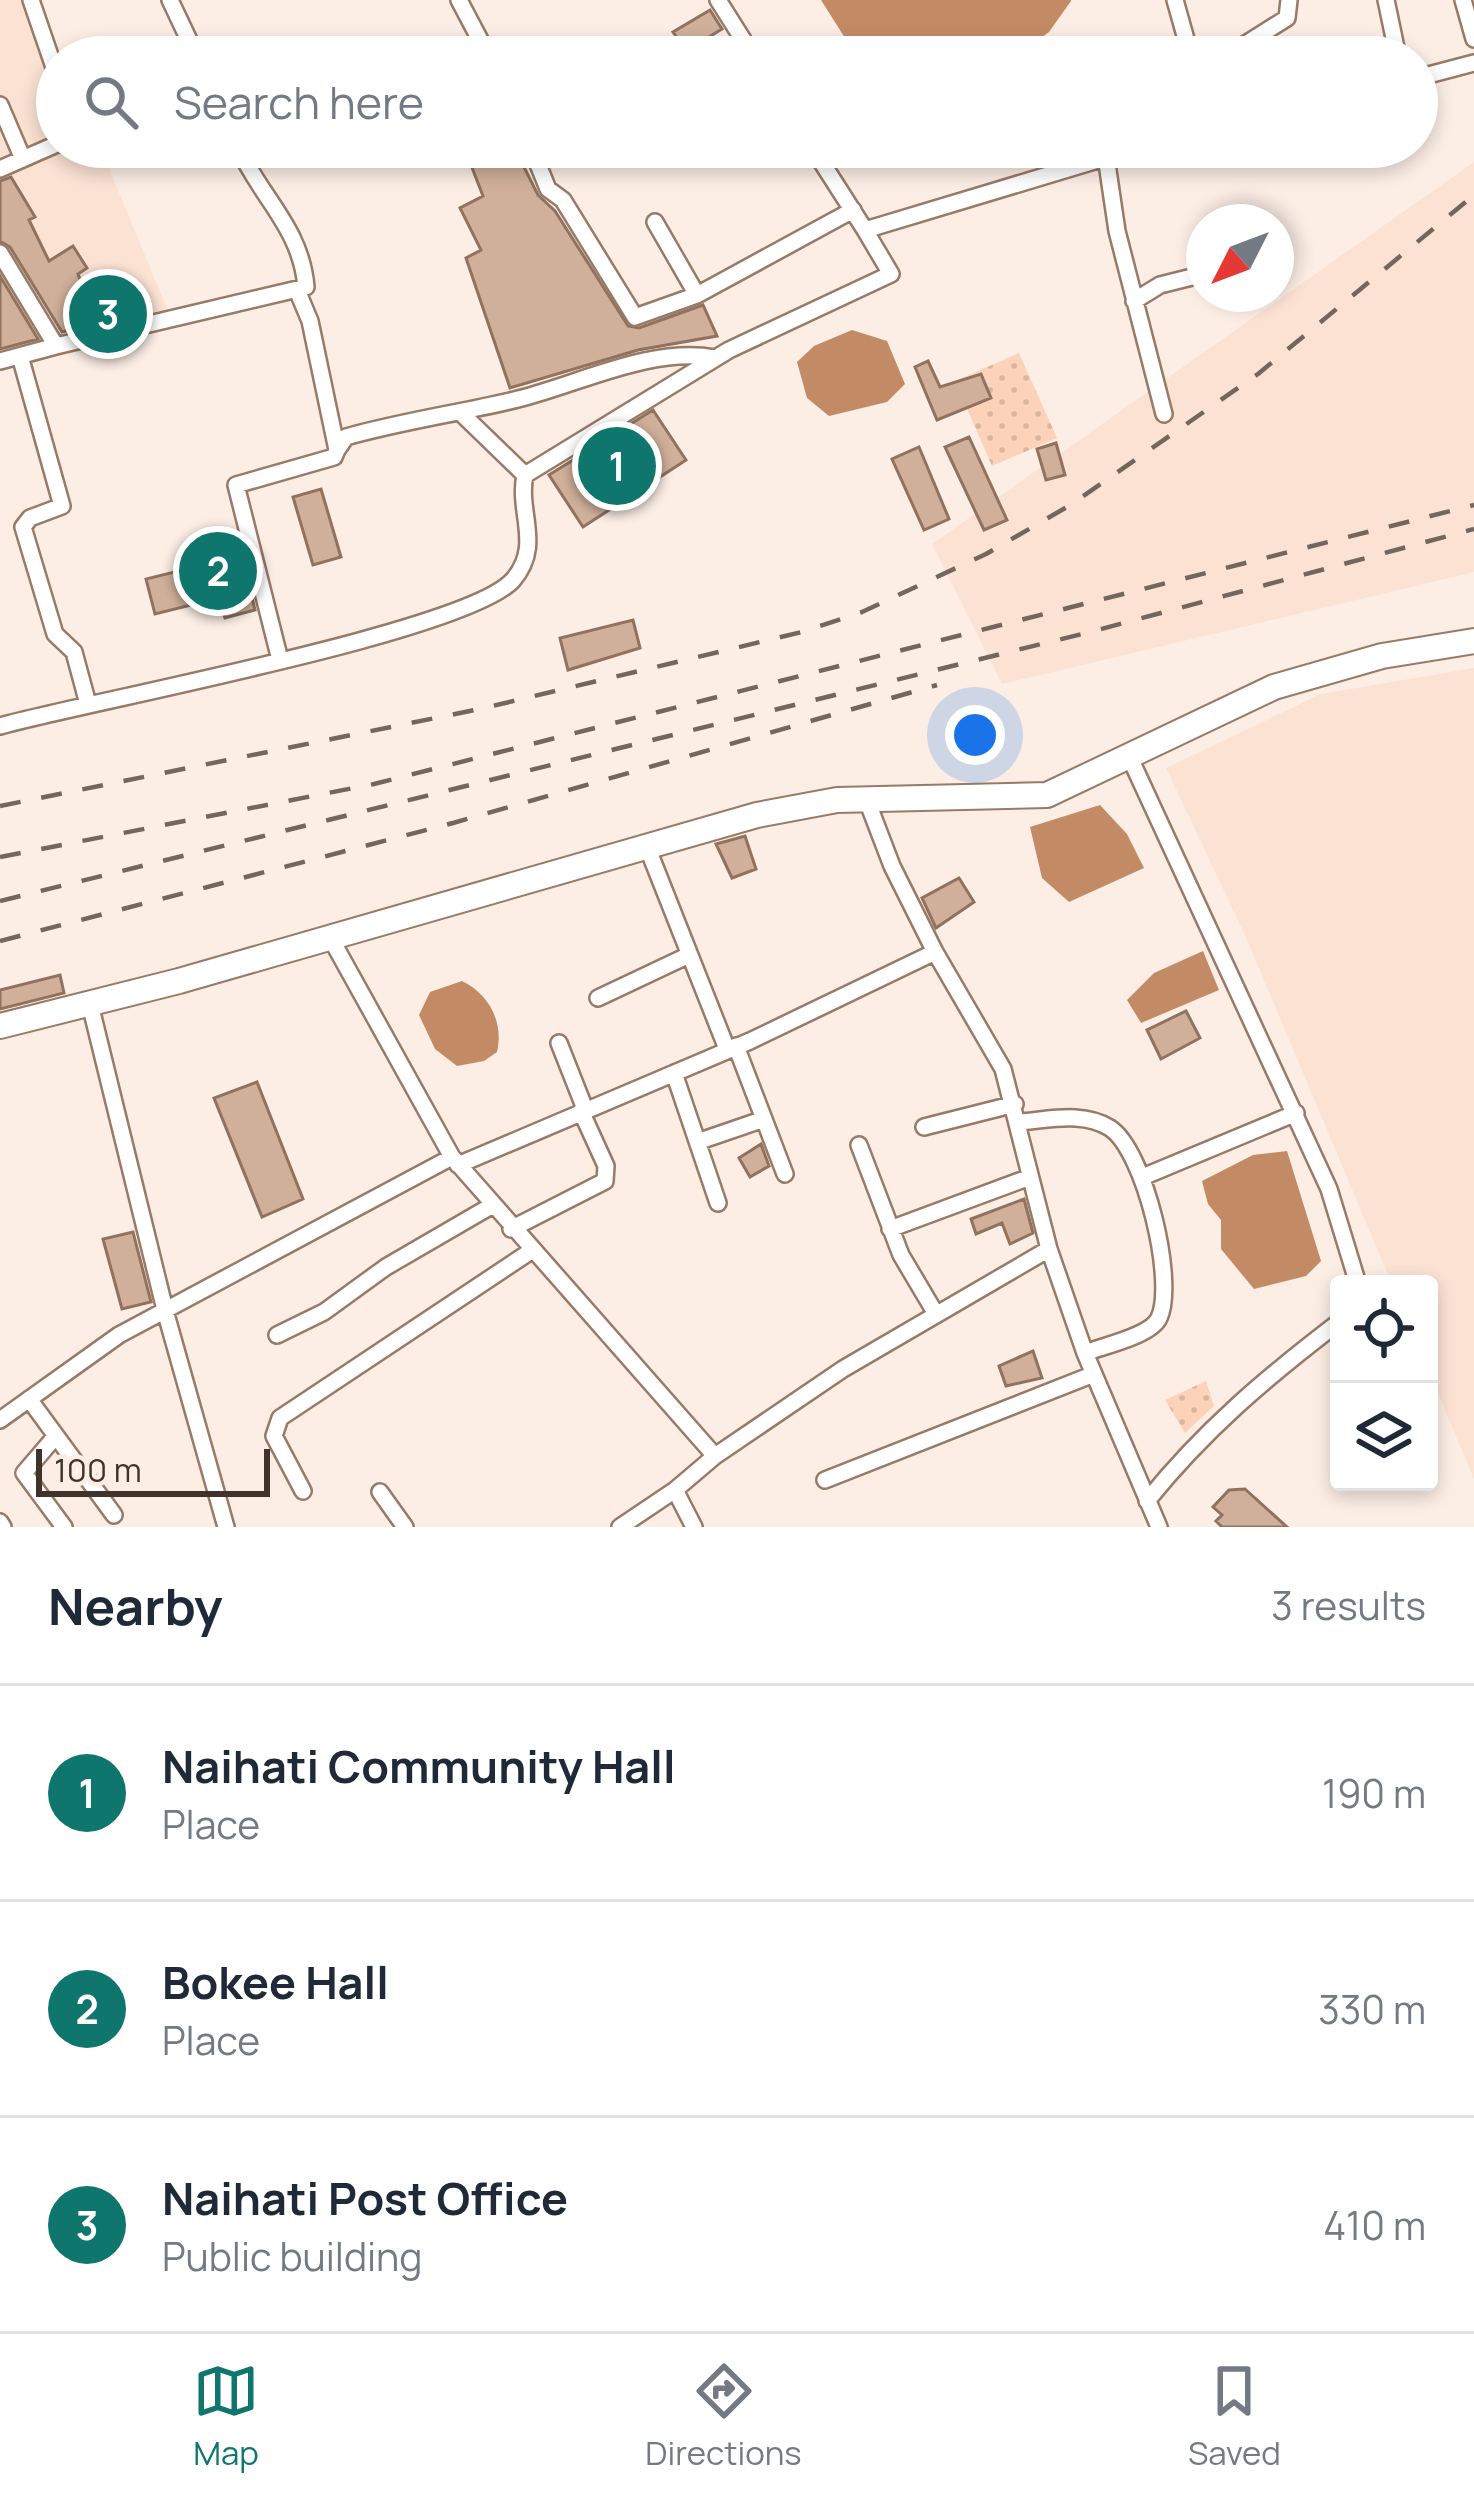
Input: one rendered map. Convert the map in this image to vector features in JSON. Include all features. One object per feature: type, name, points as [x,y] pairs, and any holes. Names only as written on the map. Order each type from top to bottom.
[{"type":"main road","points":[[0,1026],[757,815],[866,798],[1046,795],[1243,699],[1293,681],[1417,648],[1474,641]]},
{"type":"street","points":[[31,0],[43,36]]},
{"type":"street","points":[[170,0],[187,36]]},
{"type":"street","points":[[459,0],[478,36]]},
{"type":"street","points":[[718,0],[741,36]]},
{"type":"street","points":[[1175,0],[1185,36]]},
{"type":"street","points":[[1259,36],[1287,18],[1288,0]]},
{"type":"street","points":[[1385,0],[1394,36]]},
{"type":"street","points":[[1463,0],[1474,39]]},
{"type":"street","points":[[1438,72],[1474,63]]},
{"type":"street","points":[[0,105],[23,159]]},
{"type":"street","points":[[0,169],[36,153]]},
{"type":"street","points":[[0,361],[306,287],[303,255],[290,224],[252,168]]},
{"type":"street","points":[[540,168],[548,189],[563,200],[628,312],[643,316],[697,295],[853,210]]},
{"type":"street","points":[[525,475],[715,358],[891,274],[826,168]]},
{"type":"street","points":[[865,230],[1055,168]]},
{"type":"street","points":[[1107,168],[1134,301],[1164,414]]},
{"type":"street","points":[[655,222],[697,295]]},
{"type":"street","points":[[0,253],[56,346]]},
{"type":"street","points":[[1134,301],[1160,285],[1186,278]]},
{"type":"street","points":[[297,290],[310,321],[338,450]]},
{"type":"street","points":[[280,660],[234,480],[334,457],[346,437],[687,353],[715,358]]},
{"type":"street","points":[[20,356],[62,506],[31,518],[22,527],[55,634],[74,652],[88,704]]},
{"type":"street","points":[[0,726],[280,660],[490,598],[512,582],[526,560],[532,534],[525,475],[502,459],[460,412]]},
{"type":"street","points":[[68,709],[73,729]]},
{"type":"street","points":[[1130,758],[1296,1113],[1329,1189],[1355,1275]]},
{"type":"street","points":[[866,798],[892,866],[935,952],[989,1041],[1015,1104],[1049,1250],[1084,1353],[1159,1527]]},
{"type":"street","points":[[646,844],[689,956],[785,1174]]},
{"type":"street","points":[[330,937],[455,1161],[715,1456]]},
{"type":"street","points":[[0,1420],[119,1335],[455,1161],[674,1073],[935,952]]},
{"type":"street","points":[[598,998],[689,956]]},
{"type":"street","points":[[90,1004],[166,1314],[226,1527]]},
{"type":"street","points":[[511,1229],[607,1177],[559,1043]]},
{"type":"street","points":[[674,1073],[718,1203]]},
{"type":"street","points":[[924,1127],[1015,1104]]},
{"type":"street","points":[[1145,1176],[1296,1113]]},
{"type":"street","points":[[700,1141],[764,1119]]},
{"type":"street","points":[[1019,1122],[1096,1121],[1122,1138],[1145,1176],[1156,1232],[1161,1314],[1151,1327],[1084,1353]]},
{"type":"street","points":[[859,1145],[890,1229],[936,1314]]},
{"type":"street","points":[[890,1229],[1030,1178]]},
{"type":"street","points":[[277,1335],[324,1312],[386,1267],[491,1206]]},
{"type":"street","points":[[620,1527],[676,1490],[715,1456],[936,1314],[1049,1250]]},
{"type":"street","points":[[303,1491],[274,1436],[280,1418],[531,1251]]},
{"type":"street","points":[[1147,1501],[1195,1442],[1247,1392],[1330,1329]]},
{"type":"street","points":[[825,1480],[1094,1374]]},
{"type":"street","points":[[29,1399],[114,1515]]},
{"type":"street","points":[[54,1438],[24,1473],[64,1527]]},
{"type":"street","points":[[676,1490],[694,1527]]},
{"type":"street","points":[[380,1492],[406,1527]]},
{"type":"shaded area","points":[[0,0],[38,0],[53,36],[36,36],[36,168],[109,168],[171,318],[0,360]]},
{"type":"shaded area","points":[[821,0],[1071,0],[1044,36],[844,36]]},
{"type":"shaded area","points":[[1474,162],[1474,572],[1002,684],[932,544],[1261,312],[1294,312],[1294,289]]},
{"type":"shaded area","points":[[852,330],[887,341],[905,384],[887,402],[829,416],[807,398],[797,362],[814,346]]},
{"type":"shaded area","points":[[1019,353],[1057,438],[992,466],[955,381]]},
{"type":"shaded area","points":[[1474,668],[1474,1479],[1438,1393],[1438,1275],[1388,1275],[1245,935],[1166,768],[1321,694]]},
{"type":"shaded area","points":[[1100,805],[1127,834],[1144,868],[1069,902],[1042,878],[1030,827]]},
{"type":"shaded area","points":[[1203,951],[1219,990],[1141,1023],[1127,1000],[1154,973]]},
{"type":"shaded area","points":[[462,981],[480,993],[492,1010],[499,1041],[497,1052],[484,1061],[457,1066],[435,1049],[419,1015],[430,992]]},
{"type":"shaded area","points":[[1287,1151],[1321,1261],[1306,1276],[1254,1289],[1221,1249],[1221,1220],[1208,1204],[1202,1181],[1253,1155]]},
{"type":"shaded area","points":[[1206,1381],[1214,1406],[1185,1433],[1165,1400]]},
{"type":"building","points":[[710,10],[722,29],[711,36],[676,36],[673,32]]},
{"type":"building","points":[[472,168],[524,168],[628,326],[639,328],[703,305],[717,336],[638,350],[510,388],[466,258],[481,250],[460,208],[483,196]]},
{"type":"building","points":[[11,177],[35,217],[29,220],[49,261],[73,246],[87,268],[78,274],[88,300],[124,286],[135,315],[62,332],[10,247],[0,241],[0,181]]},
{"type":"building","points":[[0,276],[38,339],[0,349]]},
{"type":"building","points":[[928,361],[940,387],[981,374],[991,398],[937,420],[915,367]]},
{"type":"building","points":[[653,410],[686,460],[583,527],[549,475]]},
{"type":"building","points":[[969,437],[1007,520],[984,530],[945,447]]},
{"type":"building","points":[[1056,443],[1065,475],[1046,480],[1037,449]]},
{"type":"building","points":[[919,447],[949,519],[924,530],[892,459]]},
{"type":"building","points":[[321,489],[341,557],[313,565],[293,497]]},
{"type":"building","points":[[237,537],[255,610],[225,618],[219,598],[155,614],[146,579],[211,563],[207,545]]},
{"type":"building","points":[[633,620],[640,648],[568,670],[560,638]]},
{"type":"building","points":[[745,836],[756,869],[732,878],[716,844]]},
{"type":"building","points":[[959,878],[974,902],[936,928],[922,898]]},
{"type":"building","points":[[60,975],[64,993],[0,1009],[0,990]]},
{"type":"building","points":[[1186,1011],[1200,1038],[1161,1059],[1147,1030]]},
{"type":"building","points":[[257,1082],[303,1199],[262,1217],[214,1098]]},
{"type":"building","points":[[761,1144],[769,1166],[750,1177],[739,1158]]},
{"type":"building","points":[[1024,1199],[1033,1233],[1010,1244],[1002,1223],[976,1234],[971,1219]]},
{"type":"building","points":[[133,1232],[151,1302],[122,1309],[103,1239]]},
{"type":"building","points":[[1033,1351],[1042,1378],[1006,1386],[999,1366]]},
{"type":"building","points":[[1245,1489],[1287,1527],[1222,1527],[1216,1521],[1222,1515],[1213,1507],[1229,1490]]},
{"type":"railway","points":[[0,806],[480,709],[802,632],[862,612],[986,554],[1072,504],[1258,374],[1474,195]]},
{"type":"railway","points":[[0,857],[374,784],[1474,505]]},
{"type":"railway","points":[[0,901],[1090,632],[1474,529]]},
{"type":"railway","points":[[0,941],[453,823],[937,685]]},
{"type":"place","name":"Naihati Post Office","points":[[108,314]]},
{"type":"place","name":"Naihati Community Hall","points":[[617,466]]},
{"type":"place","name":"Bokee Hall","points":[[218,571]]}]
